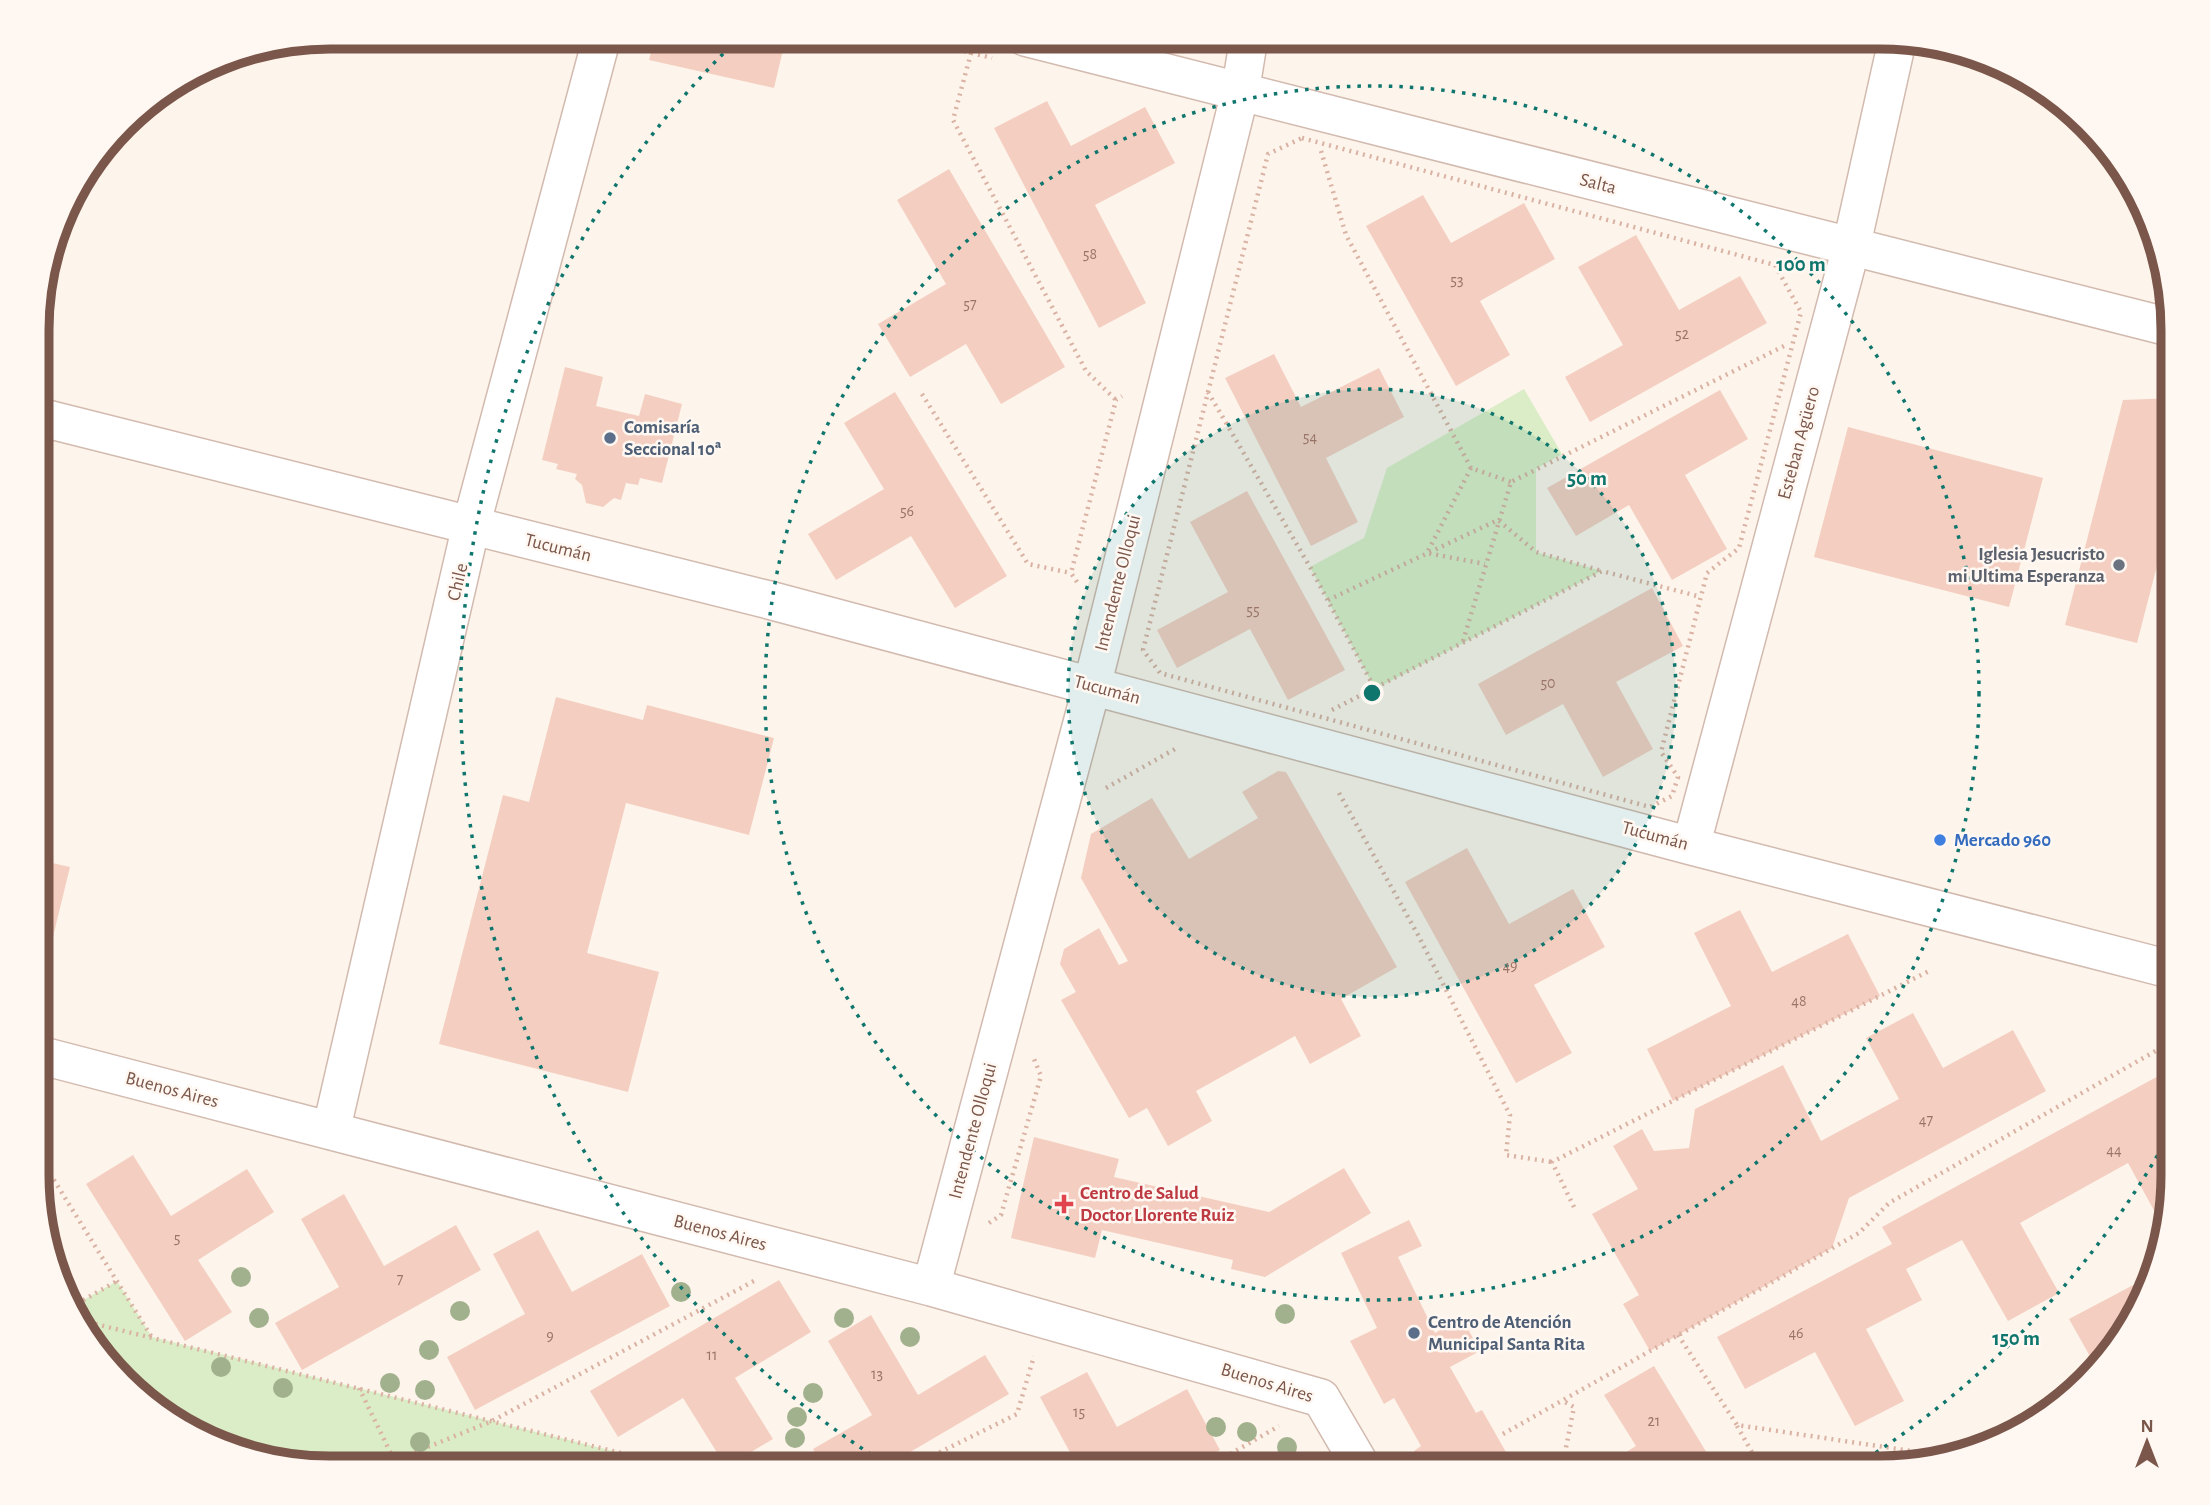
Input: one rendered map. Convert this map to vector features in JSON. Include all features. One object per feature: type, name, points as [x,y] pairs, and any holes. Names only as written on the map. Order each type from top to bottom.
[{"type":"street","name":"Chile","points":[[331,1131],[471,526],[599,49]]},
{"type":"street","name":"Salta","points":[[1016,49],[1240,93],[2161,325]]},
{"type":"street","name":"Intendente Olloqui","points":[[931,1287],[1093,686],[1240,93],[1247,49]]},
{"type":"street","name":"Esteban Agüero","points":[[1691,846],[1852,248],[1895,50]]},
{"type":"street","name":"Tucumán","points":[[49,419],[1093,686],[1691,846],[2161,967]]},
{"type":"street","name":"Buenos Aires","points":[[49,1058],[931,1287],[1321,1398],[1355,1456]]},
{"type":"path","points":[[956,49],[971,53],[1003,49]]},
{"type":"path","points":[[971,53],[953,120],[1086,371],[1116,400]]},
{"type":"path","points":[[1303,138],[1319,142],[1775,265],[1801,312],[1740,548],[1707,573],[1661,752],[1678,777],[1672,796],[1650,807],[1160,673],[1143,650],[1268,154],[1303,138]]},
{"type":"path","points":[[1319,142],[1346,235],[1471,468],[1511,482]]},
{"type":"path","points":[[1463,641],[1511,482],[1794,341]]},
{"type":"path","points":[[1208,392],[1328,600],[1375,689]]},
{"type":"path","points":[[922,394],[1028,564],[1071,573],[1083,592]]},
{"type":"path","points":[[1071,573],[1116,400],[1125,394]]},
{"type":"path","points":[[1427,553],[1471,468]]},
{"type":"path","points":[[1498,520],[1536,552],[1701,597]]},
{"type":"path","points":[[1328,600],[1498,520]]},
{"type":"path","points":[[1427,553],[1485,564]]},
{"type":"path","points":[[1318,716],[1602,571]]},
{"type":"path","points":[[1103,790],[1186,743]]},
{"type":"path","points":[[1335,786],[1418,935],[1510,1115],[1506,1155],[1552,1162],[1931,970]]},
{"type":"path","points":[[1503,1434],[1565,1402],[1859,1233],[1889,1203],[2161,1048]]},
{"type":"path","points":[[983,1227],[1001,1215],[1041,1076],[1032,1055]]},
{"type":"path","points":[[1552,1162],[1574,1207]]},
{"type":"path","points":[[49,1172],[152,1337]]},
{"type":"path","points":[[406,1456],[492,1421],[764,1276]]},
{"type":"path","points":[[80,1302],[117,1281]]},
{"type":"path","points":[[91,1323],[633,1456]]},
{"type":"path","points":[[1678,1335],[1737,1425],[1754,1456]]},
{"type":"path","points":[[932,1456],[1017,1414],[1037,1345]]},
{"type":"path","points":[[359,1388],[392,1456]]},
{"type":"path","points":[[1564,1456],[1574,1407],[1565,1402]]},
{"type":"path","points":[[1227,1456],[1282,1425]]},
{"type":"path","points":[[1737,1425],[1923,1453]]},
{"type":"green space","points":[[1524,389],[1562,454],[1536,469],[1536,552],[1602,571],[1375,689],[1310,567],[1364,538],[1387,468]]},
{"type":"green space","points":[[117,1281],[152,1337],[633,1456],[330,1456],[276,1451],[240,1441],[206,1427],[174,1409],[131,1374],[96,1331],[80,1302]]},
{"type":"building","points":[[652,49],[783,49],[774,88],[649,60]]},
{"type":"building","points":[[1047,101],[1071,146],[1145,107],[1175,163],[1095,205],[1146,303],[1099,328],[994,128]]},
{"type":"building","points":[[949,169],[1065,367],[1001,404],[966,344],[910,377],[878,324],[946,284],[897,200]]},
{"type":"building","points":[[1423,195],[1451,243],[1524,203],[1555,259],[1480,301],[1510,355],[1456,386],[1366,226]]},
{"type":"building","points":[[1636,235],[1679,310],[1740,276],[1767,323],[1590,422],[1565,377],[1623,345],[1578,267]]},
{"type":"building","points":[[1274,354],[1301,407],[1379,368],[1404,417],[1326,458],[1358,522],[1311,546],[1225,378]]},
{"type":"building","name":"Comisaría Seccional 10ª","points":[[565,367],[603,377],[596,406],[639,416],[645,394],[682,404],[662,483],[640,478],[638,485],[626,483],[621,500],[614,498],[603,507],[586,503],[582,485],[575,479],[577,474],[556,469],[558,464],[542,460]]},
{"type":"building","points":[[1720,390],[1748,439],[1685,475],[1727,549],[1672,580],[1629,505],[1576,536],[1547,488]]},
{"type":"building","points":[[895,392],[1007,576],[955,608],[911,536],[836,580],[808,534],[884,489],[844,423]]},
{"type":"building","name":"Iglesia Jesucristo mi Ultima Esperanza","points":[[2161,398],[2161,550],[2137,643],[2065,625],[2123,400]]},
{"type":"building","points":[[1848,427],[2043,478],[2009,607],[1814,557]]},
{"type":"building","points":[[1247,491],[1345,670],[1288,700],[1250,629],[1177,668],[1157,630],[1228,592],[1190,522]]},
{"type":"building","points":[[1652,588],[1683,646],[1616,682],[1653,749],[1603,777],[1563,704],[1506,735],[1478,684]]},
{"type":"building","points":[[556,697],[643,720],[647,705],[774,738],[749,835],[626,803],[587,953],[659,972],[628,1092],[439,1044],[503,795],[529,802]]},
{"type":"building","points":[[1278,771],[1286,772],[1397,967],[1341,999],[1361,1036],[1310,1064],[1295,1036],[1196,1091],[1212,1121],[1168,1146],[1147,1108],[1129,1118],[1061,1000],[1076,992],[1060,964],[1064,949],[1099,928],[1119,965],[1128,961],[1081,878],[1091,834],[1152,798],[1189,859],[1258,818],[1242,792]]},
{"type":"building","points":[[1467,848],[1509,924],[1573,889],[1605,947],[1534,985],[1572,1053],[1516,1083],[1405,882]]},
{"type":"building","points":[[49,862],[70,867],[49,953]]},
{"type":"building","points":[[1740,910],[1772,972],[1848,934],[1880,996],[1673,1101],[1647,1049],[1731,1006],[1694,933]]},
{"type":"building","points":[[1913,1013],[1943,1068],[2013,1030],[2046,1091],[1849,1198],[1832,1248],[1650,1351],[1623,1304],[1639,1295],[1592,1214],[1638,1189],[1613,1146],[1642,1129],[1654,1151],[1689,1148],[1695,1109],[1783,1065],[1821,1141],[1899,1099],[1866,1038]]},
{"type":"building","points":[[2161,1075],[2161,1175],[2158,1218],[2128,1163],[2020,1223],[2059,1293],[2008,1321],[1962,1240],[1906,1269],[1922,1300],[1866,1329],[1904,1401],[1855,1426],[1815,1352],[1745,1389],[1717,1337],[1892,1244],[1882,1227]]},
{"type":"building","points":[[1034,1137],[1119,1159],[1114,1177],[1269,1212],[1344,1168],[1371,1213],[1265,1277],[1231,1269],[1233,1260],[1102,1230],[1095,1258],[1011,1238]]},
{"type":"building","points":[[133,1155],[171,1216],[247,1169],[274,1212],[198,1260],[232,1312],[185,1341],[86,1184]]},
{"type":"building","points":[[344,1194],[384,1266],[456,1225],[481,1270],[302,1370],[275,1323],[339,1287],[301,1219]]},
{"type":"building","points":[[1409,1220],[1422,1246],[1398,1257],[1435,1333],[1462,1318],[1480,1351],[1450,1367],[1476,1413],[1482,1410],[1508,1456],[1417,1456],[1414,1451],[1421,1446],[1394,1398],[1384,1404],[1350,1341],[1377,1328],[1341,1253]]},
{"type":"building","points":[[538,1230],[572,1292],[642,1254],[670,1306],[475,1410],[447,1357],[525,1314],[493,1254]]},
{"type":"building","points":[[779,1280],[811,1332],[735,1378],[773,1439],[744,1456],[719,1456],[683,1398],[618,1437],[590,1391]]},
{"type":"building","points":[[2140,1281],[2114,1331],[2092,1359],[2069,1319]]},
{"type":"building","points":[[871,1315],[918,1395],[985,1355],[1009,1394],[903,1456],[817,1456],[813,1449],[872,1415],[828,1341]]},
{"type":"building","points":[[1654,1366],[1709,1456],[1620,1456],[1636,1446],[1604,1395]]},
{"type":"building","points":[[1087,1372],[1117,1427],[1187,1389],[1220,1450],[1209,1456],[1072,1456],[1040,1397]]},
{"type":"place","name":"Comisaría Seccional 10ª","points":[[610,438]]},
{"type":"place","name":"Iglesia Jesucristo mi Ultima Esperanza","points":[[2119,565]]},
{"type":"place","name":"Mercado 960","points":[[1940,840]]},
{"type":"place","name":"Centro de Salud Doctor Llorente Ruiz","points":[[1064,1204]]},
{"type":"place","name":"Centro de Atención Municipal Santa Rita","points":[[1414,1333]]}]
